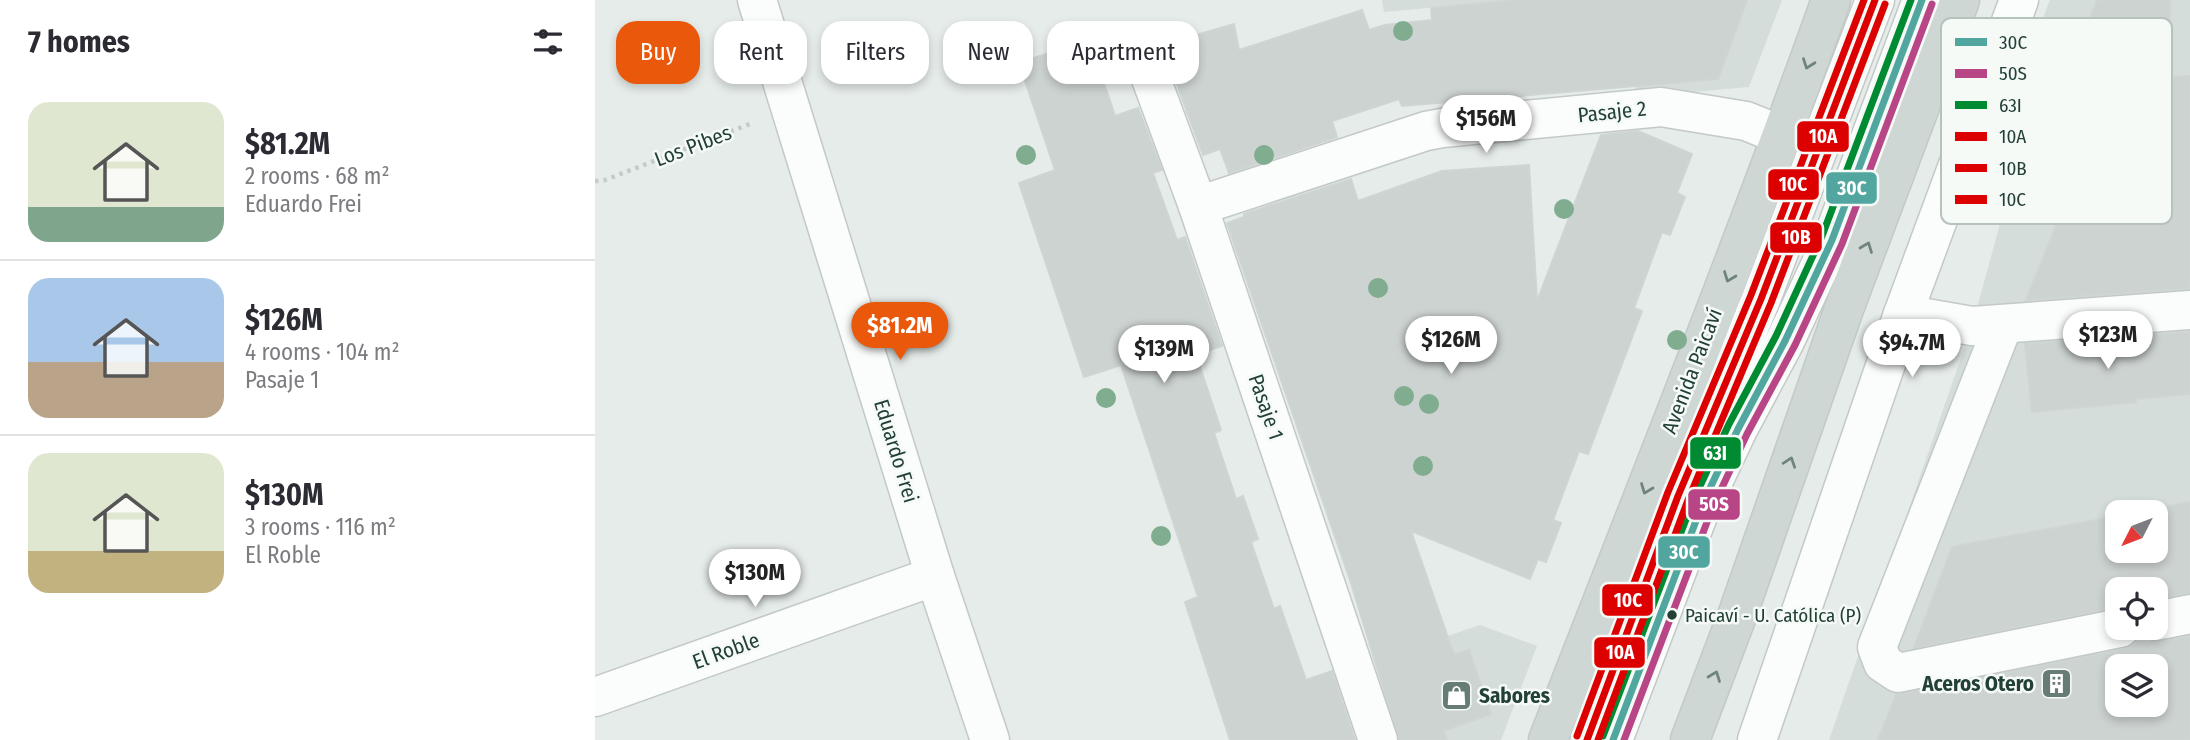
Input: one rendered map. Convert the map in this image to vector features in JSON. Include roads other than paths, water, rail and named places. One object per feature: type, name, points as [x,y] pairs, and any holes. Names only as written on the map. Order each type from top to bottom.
[{"type":"main road","name":"Avenida Paicaví","points":[[1548,740],[1783,136],[1831,0]]},
{"type":"main road","points":[[1952,18],[1959,0]]},
{"type":"main road","points":[[1690,740],[1737,616],[1844,309],[1941,48]]},
{"type":"street","name":"Eduardo Frei","points":[[757,0],[935,576],[991,740]]},
{"type":"street","points":[[1587,740],[1678,496],[1761,299],[1875,0]]},
{"type":"street","points":[[1613,740],[1702,505],[1738,429],[1785,341],[1832,240],[1922,0]]},
{"type":"street","points":[[2012,18],[2019,0]]},
{"type":"street","name":"Pasaje 1","points":[[1153,84],[1198,206],[1378,740]]},
{"type":"street","name":"Pasaje 2","points":[[1198,206],[1442,128],[1661,107],[1746,121],[1783,136]]},
{"type":"street","points":[[1757,740],[1941,211]]},
{"type":"street","points":[[1903,314],[1972,326],[2190,310]]},
{"type":"street","points":[[2003,325],[1877,647],[1883,663],[1898,673],[2105,631]]},
{"type":"street","name":"El Roble","points":[[595,697],[935,576]]},
{"type":"street","points":[[2168,619],[2190,614]]},
{"type":"place","name":"Paicaví - U. Católica (P)","points":[[1672,615]]},
{"type":"place","name":"Aceros Otero","points":[[2057,684]]},
{"type":"place","name":"Sabores","points":[[1456,696]]}]
